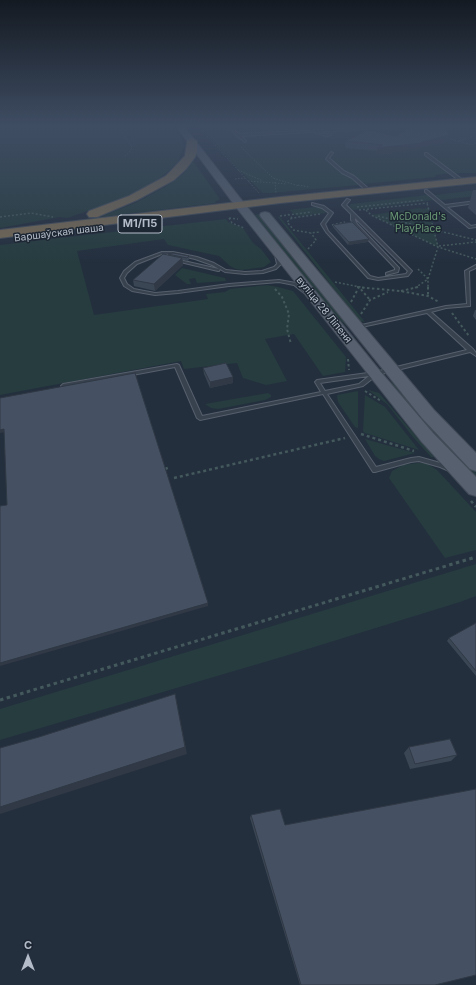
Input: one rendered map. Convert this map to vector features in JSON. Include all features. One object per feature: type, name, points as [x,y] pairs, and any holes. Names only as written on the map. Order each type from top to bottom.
[{"type":"highway","points":[[34,230],[64,224],[105,211],[156,186],[177,171]]},
{"type":"highway","name":"М1/П5","points":[[252,205],[476,180]]},
{"type":"highway","name":"М1/П5","points":[[252,205],[313,204],[350,208],[429,198],[476,186]]},
{"type":"highway","name":"Варшаўская шаша","points":[[0,234],[252,205]]},
{"type":"highway","name":"Варшаўская шаша","points":[[0,240],[252,205]]},
{"type":"main road","name":"вуліца 28 Ліпеня","points":[[223,171],[252,205],[359,321],[392,370],[428,414],[476,464]]},
{"type":"main road","name":"вуліца 28 Ліпеня","points":[[239,176],[270,242],[427,437],[470,483]]},
{"type":"lane","points":[[342,171],[360,182],[369,191]]},
{"type":"lane","points":[[449,171],[462,181]]},
{"type":"lane","points":[[429,198],[439,201],[470,227],[476,226]]},
{"type":"lane","points":[[444,206],[476,202]]},
{"type":"lane","points":[[313,204],[329,212],[323,224],[327,231],[364,274],[378,279],[407,275],[410,271],[350,208]]},
{"type":"lane","points":[[350,208],[356,225],[397,268],[397,271],[385,274],[364,274]]},
{"type":"lane","points":[[171,259],[226,271],[250,273],[275,268],[279,261],[270,242]]},
{"type":"lane","points":[[226,271],[208,262],[172,253],[159,254],[144,259],[128,268],[122,275],[122,282],[128,288],[140,292],[155,294],[232,284],[284,281],[298,286],[321,306]]},
{"type":"lane","points":[[144,259],[155,257],[165,258]]},
{"type":"lane","points":[[359,321],[446,307],[469,305],[467,271],[476,266]]},
{"type":"lane","points":[[428,311],[476,355]]},
{"type":"lane","points":[[470,350],[375,374],[317,382],[375,470],[419,459],[442,465],[470,483]]},
{"type":"lane","points":[[54,388],[177,365],[200,418],[324,394],[361,385],[375,374]]},
{"type":"path","points":[[235,171],[239,176],[248,181],[314,187]]},
{"type":"path","points":[[266,171],[276,183],[277,189],[275,194]]},
{"type":"path","points":[[239,176],[265,182]]},
{"type":"path","points":[[273,178],[299,186]]},
{"type":"path","points":[[248,181],[252,205]]},
{"type":"path","points":[[350,208],[429,198],[439,201]]},
{"type":"path","points":[[350,208],[365,209],[429,198]]},
{"type":"path","points":[[400,291],[417,287],[428,279],[438,247],[429,198]]},
{"type":"path","points":[[365,209],[371,214],[438,247],[476,259]]},
{"type":"path","points":[[289,215],[292,218],[329,212]]},
{"type":"path","points":[[287,222],[281,214],[289,215],[329,212]]},
{"type":"path","points":[[0,217],[31,213],[56,217]]},
{"type":"path","points":[[371,214],[476,241]]},
{"type":"path","points":[[229,218],[232,223],[246,229]]},
{"type":"path","points":[[308,249],[316,240],[311,233]]},
{"type":"path","points":[[438,247],[476,241]]},
{"type":"path","points":[[334,282],[359,287],[400,291],[428,296],[446,307],[469,336]]},
{"type":"path","points":[[359,287],[370,300]]},
{"type":"path","points":[[350,302],[359,287]]},
{"type":"path","points":[[274,288],[282,297],[290,314],[287,328],[291,344]]},
{"type":"path","points":[[359,321],[370,300],[391,291]]},
{"type":"path","points":[[174,478],[361,434],[418,453]]},
{"type":"path","points":[[165,469],[170,468]]},
{"type":"path","points":[[0,700],[476,558]]},
{"type":"green space","points":[[0,171],[168,171],[148,187],[120,200],[67,218],[60,217],[0,228]]},
{"type":"green space","points":[[185,171],[200,171],[220,199],[215,202],[216,203],[100,217],[135,203],[165,187]]},
{"type":"green space","points":[[240,171],[476,171],[476,173],[452,173],[436,175],[435,177],[365,184],[363,182],[357,182],[359,185],[263,193]]},
{"type":"green space","points":[[476,190],[476,196],[441,200],[435,195]]},
{"type":"green space","points":[[427,195],[433,200],[353,210],[349,206],[351,204]]},
{"type":"green space","points":[[315,207],[322,208],[326,213],[297,216],[289,210]]},
{"type":"green space","name":"McDonald's PlayPlace","points":[[429,208],[438,247],[371,215]]},
{"type":"green space","points":[[259,214],[353,331],[336,317],[255,215]]},
{"type":"green space","points":[[278,217],[280,217],[365,322],[359,321]]},
{"type":"green space","points":[[226,219],[228,222],[243,228],[253,243],[261,249],[271,262],[264,267],[242,270],[236,269],[230,266],[219,256],[168,245],[164,239],[77,251],[94,315],[208,299],[206,294],[225,292],[230,289],[267,285],[278,287],[293,291],[346,357],[345,372],[323,376],[294,334],[265,339],[287,381],[266,385],[243,378],[237,363],[184,369],[181,361],[0,395],[0,245]]},
{"type":"green space","points":[[182,268],[225,278],[226,281],[197,283],[195,278],[189,279],[191,284],[187,284],[175,275]]},
{"type":"green space","points":[[390,382],[393,383],[422,417],[476,473],[476,479],[417,417]]},
{"type":"green space","points":[[368,390],[379,393],[434,457],[431,457],[413,437],[387,404]]},
{"type":"green space","points":[[358,391],[358,428],[355,427],[338,402],[337,395]]},
{"type":"green space","points":[[268,393],[271,397],[265,400],[218,409],[211,408],[205,404]]},
{"type":"green space","points":[[365,395],[385,407],[419,450],[365,433],[363,431]]},
{"type":"green space","points":[[365,439],[415,453],[384,461],[375,456]]},
{"type":"green space","points":[[426,463],[437,470],[476,512],[476,550],[445,558],[389,478],[392,471],[403,465]]},
{"type":"green space","points":[[476,564],[476,596],[460,602],[285,656],[0,740],[0,709]]},
{"type":"building","points":[[352,222],[369,239],[349,242],[333,225]]},
{"type":"building","points":[[173,253],[189,256],[187,258],[168,254]]},
{"type":"building","points":[[163,254],[182,258],[154,284],[133,280]]},
{"type":"building","points":[[226,363],[233,377],[210,382],[203,368]]},
{"type":"building","points":[[135,373],[208,603],[0,663],[0,506],[7,505],[4,429],[0,430],[0,398]]},
{"type":"building","points":[[476,623],[476,671],[449,638]]},
{"type":"building","points":[[175,694],[185,747],[0,807],[0,748]]},
{"type":"building","points":[[450,739],[457,755],[415,764],[409,747]]},
{"type":"building","points":[[476,789],[476,975],[435,985],[301,985],[251,815],[280,809],[285,825]]}]
